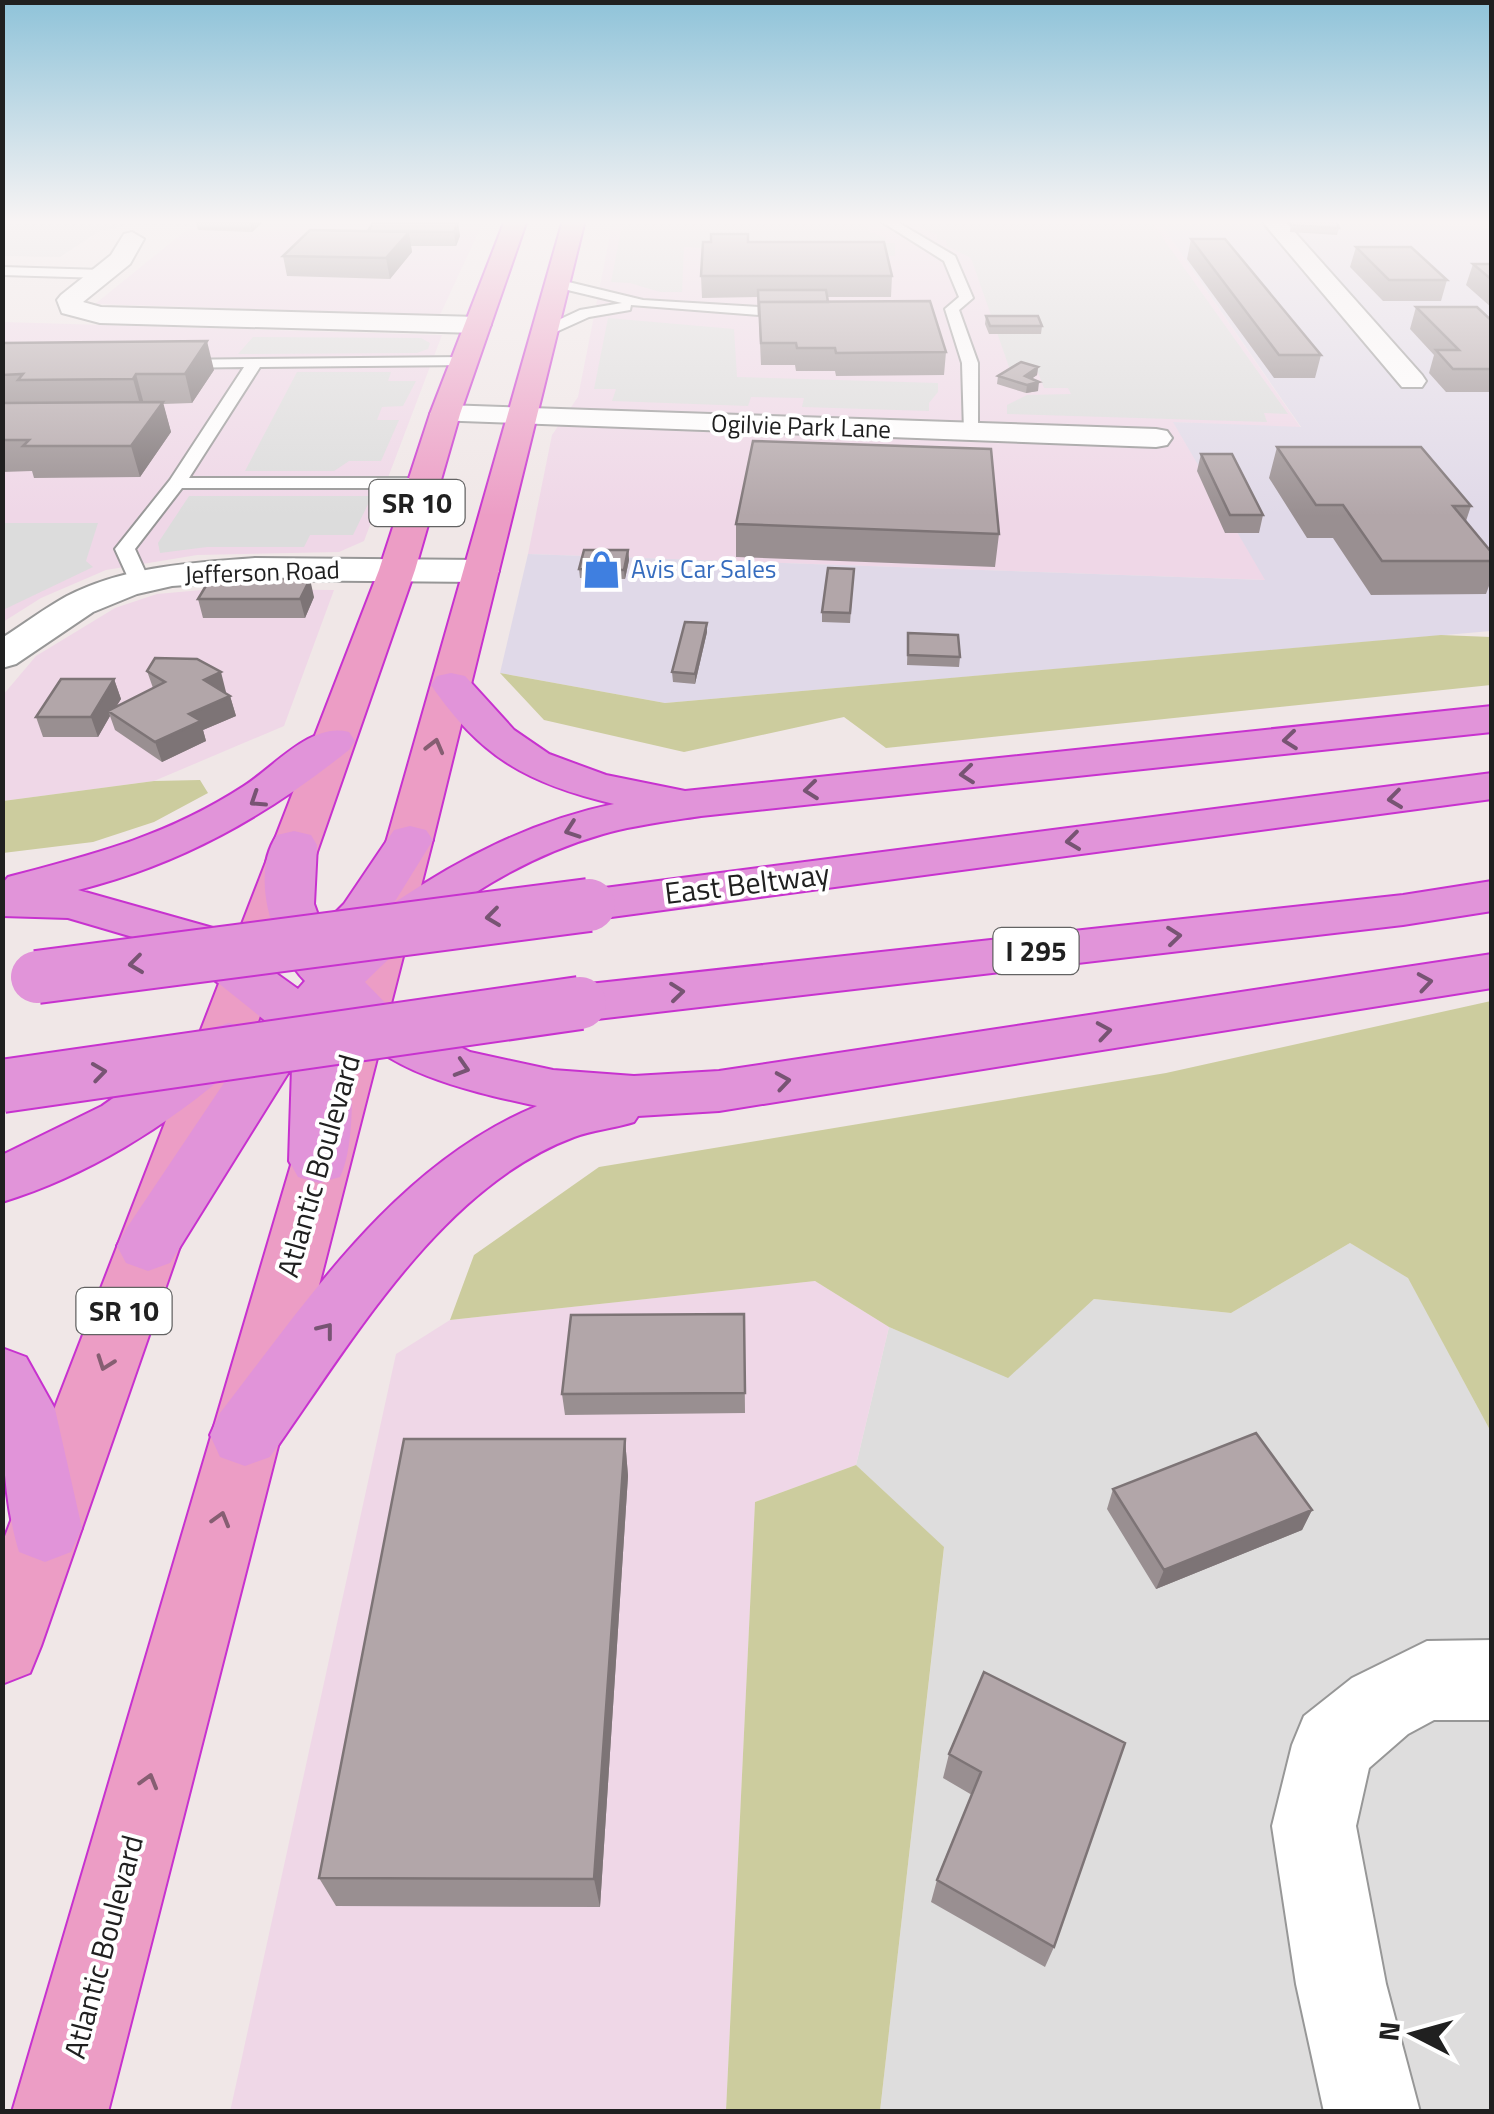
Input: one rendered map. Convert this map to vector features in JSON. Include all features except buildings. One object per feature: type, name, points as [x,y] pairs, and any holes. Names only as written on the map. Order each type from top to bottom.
[{"type":"highway","name":"SR 10","points":[[306,992],[290,904],[294,845],[396,570],[445,414],[480,319]]},
{"type":"highway","name":"SR 10","points":[[2,1646],[219,1051],[383,937],[546,319]]},
{"type":"highway","points":[[451,685],[508,746],[548,769],[655,797],[701,802]]},
{"type":"highway","points":[[383,937],[458,882],[514,853],[573,829],[701,802],[1492,719]]},
{"type":"highway","points":[[2,891],[142,859],[185,840],[272,791],[334,741]]},
{"type":"highway","name":"East Beltway","points":[[20,979],[1492,786]]},
{"type":"highway","points":[[148,1246],[274,1053],[306,992],[410,840]]},
{"type":"highway","name":"I 295","points":[[2,1086],[580,1003],[1403,910],[1492,896]]},
{"type":"highway","points":[[2,901],[70,902],[134,918],[195,940],[455,1068],[553,1090],[634,1096],[718,1091]]},
{"type":"highway","points":[[245,1435],[394,1240],[447,1189],[501,1149],[555,1122],[617,1107],[1492,971]]},
{"type":"highway","name":"Atlantic Boulevard","points":[[60,2112],[319,1161],[322,1103],[318,1046],[306,992]]},
{"type":"highway","points":[[2,1180],[33,1168],[158,1098],[219,1051]]},
{"type":"highway","points":[[2,1377],[22,1408],[45,1528]]},
{"type":"street","points":[[238,319],[478,325]]},
{"type":"street","points":[[1358,319],[1412,381]]},
{"type":"street","name":"Ogilvie Park Lane","points":[[445,414],[1156,438]]},
{"type":"street","name":"Jefferson Road","points":[[2,656],[80,604],[140,582],[214,570],[481,571]]},
{"type":"street","points":[[1372,2112],[1341,1984],[1314,1826],[1333,1745],[1380,1706],[1427,1681],[1492,1680]]},
{"type":"lane","points":[[542,333],[573,319]]},
{"type":"lane","points":[[955,319],[970,363],[972,432]]},
{"type":"lane","points":[[158,363],[464,362]]},
{"type":"lane","points":[[140,582],[125,549],[177,483],[254,363]]},
{"type":"lane","points":[[177,483],[424,483]]},
{"type":"shaded area","points":[[593,319],[1226,319],[1301,428],[1174,422],[1266,580],[528,554],[552,435],[578,397]]},
{"type":"shaded area","points":[[608,319],[734,329],[737,377],[938,383],[929,411],[802,407],[804,398],[751,397],[748,406],[612,401],[616,389],[594,389]]},
{"type":"shaded area","points":[[992,319],[1220,319],[1288,414],[1264,413],[1267,422],[1007,414],[1007,405],[1027,395],[1071,394],[1068,388],[1044,388],[1036,367],[1009,367]]},
{"type":"shaded area","points":[[1226,319],[1491,319],[1491,631],[665,703],[500,673],[528,554],[1265,580],[1173,422],[1301,427]]},
{"type":"shaded area","points":[[3,322],[442,335],[364,541],[339,552],[197,555],[106,570],[41,598],[3,622]]},
{"type":"shaded area","points":[[253,337],[421,338],[430,343],[428,349],[417,353],[238,354]]},
{"type":"shaded area","points":[[297,372],[391,372],[388,381],[416,381],[403,406],[382,407],[377,420],[399,420],[381,461],[349,461],[334,471],[245,471]]},
{"type":"shaded area","points":[[189,496],[372,496],[353,535],[310,535],[304,547],[207,547],[160,553],[158,543]]},
{"type":"shaded area","points":[[3,523],[98,523],[86,561],[93,567],[3,610]]},
{"type":"shaded area","points":[[213,589],[334,590],[284,726],[154,781],[3,801],[3,695],[36,656],[115,608],[157,594]]},
{"type":"shaded area","points":[[1350,1243],[1408,1277],[1491,1432],[1491,2111],[880,2111],[944,1548],[856,1465],[889,1327],[1008,1377],[1094,1299],[1231,1313]]},
{"type":"shaded area","points":[[815,1281],[889,1327],[856,1465],[755,1502],[726,2111],[230,2112],[396,1354],[450,1320]]},
{"type":"green space","points":[[1441,635],[1491,637],[1491,685],[886,748],[844,717],[684,752],[544,720],[500,673],[665,703]]},
{"type":"green space","points":[[200,780],[208,793],[154,822],[93,842],[3,853],[3,801],[154,781]]},
{"type":"green space","points":[[1491,1001],[1491,1432],[1408,1278],[1350,1243],[1231,1313],[1094,1299],[1008,1378],[889,1327],[815,1281],[450,1320],[474,1255],[599,1167],[1166,1073]]},
{"type":"green space","points":[[856,1465],[944,1547],[880,2111],[726,2111],[755,1502]]},
{"type":"place","name":"Avis Car Sales","points":[[601,569]]}]
